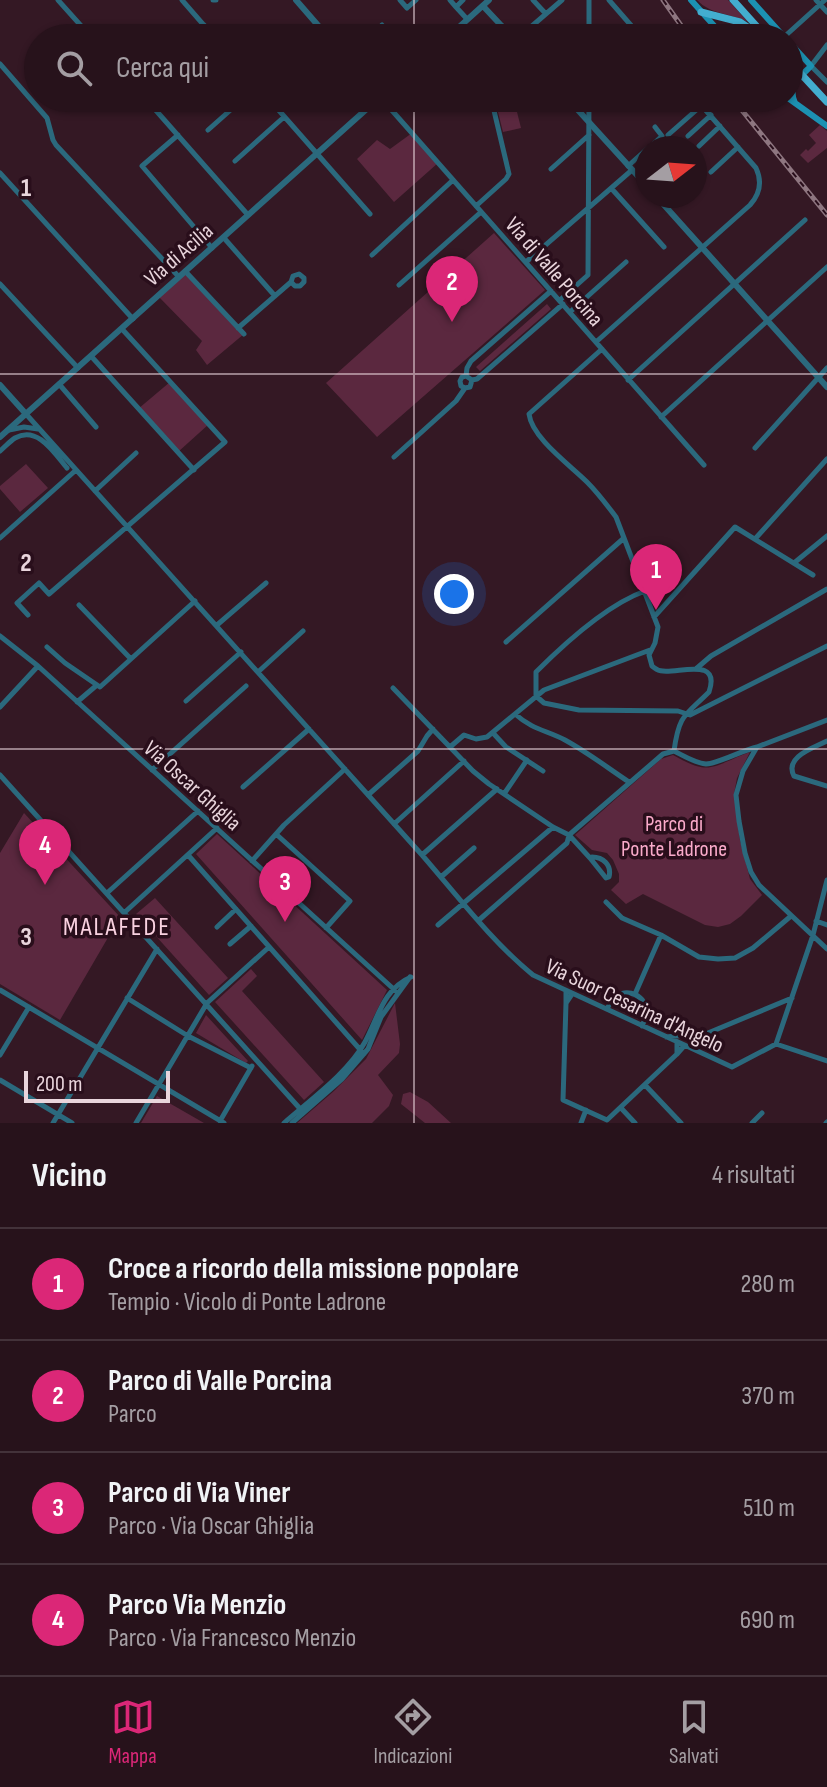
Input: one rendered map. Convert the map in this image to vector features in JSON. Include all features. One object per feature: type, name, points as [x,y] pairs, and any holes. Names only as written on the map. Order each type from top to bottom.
[{"type":"main road","points":[[691,0],[712,24]]},
{"type":"main road","points":[[734,0],[754,24]]},
{"type":"main road","points":[[751,0],[772,24]]},
{"type":"main road","points":[[701,12],[744,24]]},
{"type":"main road","points":[[803,57],[811,66],[803,73]]},
{"type":"main road","points":[[803,76],[827,102]]},
{"type":"main road","points":[[803,109],[827,126]]},
{"type":"street","points":[[58,0],[79,24]]},
{"type":"street","points":[[182,0],[203,24]]},
{"type":"street","points":[[296,0],[317,24]]},
{"type":"street","points":[[400,0],[407,8],[416,0]]},
{"type":"street","points":[[450,0],[467,19]]},
{"type":"street","points":[[456,7],[463,0]]},
{"type":"street","points":[[464,24],[480,3],[489,0]]},
{"type":"street","points":[[533,0],[546,14]]},
{"type":"street","points":[[533,24],[562,0]]},
{"type":"street","points":[[589,0],[589,24]]},
{"type":"street","points":[[609,0],[630,24]]},
{"type":"street","points":[[798,24],[820,1],[827,12]]},
{"type":"street","points":[[480,3],[500,24]]},
{"type":"street","points":[[827,45],[811,66],[827,82]]},
{"type":"street","points":[[0,64],[24,92]]},
{"type":"street","points":[[42,112],[47,118],[56,145],[179,277]]},
{"type":"street","points":[[157,112],[248,215]]},
{"type":"street","points":[[208,130],[228,112]]},
{"type":"street","points":[[280,112],[370,214]]},
{"type":"street","name":"Via di Acilia","points":[[0,437],[364,112]]},
{"type":"street","name":"Via di Valle Porcina","points":[[392,112],[704,465]]},
{"type":"street","points":[[476,206],[506,179],[509,172],[494,112]]},
{"type":"street","points":[[580,112],[635,174]]},
{"type":"street","points":[[465,388],[461,386],[462,377],[477,379],[588,275],[589,112]]},
{"type":"street","points":[[668,135],[694,112]]},
{"type":"street","points":[[596,342],[750,205],[758,191],[760,179],[757,169],[708,112]]},
{"type":"street","points":[[688,136],[711,115]]},
{"type":"street","points":[[235,161],[284,117]]},
{"type":"street","points":[[707,138],[720,126]]},
{"type":"street","points":[[655,127],[662,136]]},
{"type":"street","points":[[178,135],[142,166],[212,248]]},
{"type":"street","points":[[551,169],[589,135]]},
{"type":"street","points":[[711,172],[738,147]]},
{"type":"street","points":[[526,262],[611,188],[635,163]]},
{"type":"street","points":[[0,173],[133,319]]},
{"type":"street","points":[[372,255],[453,180]]},
{"type":"street","points":[[611,188],[664,247]]},
{"type":"street","points":[[667,208],[827,387]]},
{"type":"street","points":[[399,285],[481,212]]},
{"type":"street","points":[[628,380],[805,220]]},
{"type":"street","points":[[224,238],[275,296]]},
{"type":"street","points":[[570,312],[626,262]]},
{"type":"street","points":[[661,417],[827,267]]},
{"type":"street","points":[[185,271],[244,334]]},
{"type":"street","points":[[238,328],[291,282]]},
{"type":"street","points":[[0,284],[78,368]]},
{"type":"street","points":[[394,457],[456,401],[465,388],[470,387],[467,368],[471,361],[551,291]]},
{"type":"street","points":[[28,615],[17,603],[39,583],[49,594],[225,442],[122,329]]},
{"type":"street","points":[[602,349],[529,414],[529,418],[538,433],[616,517],[658,631],[649,655],[652,666],[661,672],[697,668],[707,673],[711,681],[709,692],[685,714],[674,751]]},
{"type":"street","points":[[91,356],[194,470]]},
{"type":"street","points":[[755,448],[827,368]]},
{"type":"street","points":[[59,384],[96,427]]},
{"type":"street","points":[[0,385],[40,429],[67,468]]},
{"type":"street","points":[[8,431],[24,427],[40,429]]},
{"type":"street","points":[[0,451],[17,437],[33,435],[56,452]]},
{"type":"street","name":"Via Suor Cesarina d'Angelo","points":[[56,452],[128,526],[463,904],[533,975],[732,1067],[776,1044]]},
{"type":"street","points":[[95,491],[136,453]]},
{"type":"street","points":[[755,539],[827,459]]},
{"type":"street","points":[[0,538],[76,470]]},
{"type":"street","points":[[654,617],[735,527],[813,575]]},
{"type":"street","points":[[794,563],[827,536]]},
{"type":"street","points":[[506,642],[624,538]]},
{"type":"street","points":[[217,625],[266,583]]},
{"type":"street","points":[[697,668],[711,656],[827,589]]},
{"type":"street","points":[[645,591],[613,606],[548,660],[536,672],[536,696],[544,703],[579,710],[678,711],[690,715],[827,646]]},
{"type":"street","points":[[47,647],[100,687],[195,601]]},
{"type":"street","points":[[79,605],[130,658]]},
{"type":"street","points":[[258,672],[303,631]]},
{"type":"street","name":"Via Oscar Ghiglia","points":[[0,636],[38,666],[395,991],[368,1049],[362,1052]]},
{"type":"street","points":[[450,747],[464,735],[476,739],[487,737],[544,690],[650,650]]},
{"type":"street","points":[[186,701],[241,652]]},
{"type":"street","points":[[0,707],[38,666]]},
{"type":"street","points":[[77,702],[97,685]]},
{"type":"street","points":[[152,770],[246,686]]},
{"type":"street","points":[[393,688],[481,778],[569,835],[606,878],[609,877],[606,863],[601,858],[590,858]]},
{"type":"street","points":[[515,714],[528,725],[562,738],[629,782]]},
{"type":"street","points":[[479,920],[567,843],[569,835],[663,754],[674,751],[694,761],[709,764],[827,720]]},
{"type":"street","points":[[243,787],[309,729]]},
{"type":"street","points":[[368,795],[418,751],[433,729]]},
{"type":"street","points":[[493,733],[506,747],[543,771]]},
{"type":"street","points":[[827,741],[797,757],[792,762],[791,770],[794,776],[827,786]]},
{"type":"street","points":[[757,747],[743,771],[736,795],[751,872],[759,885],[827,949]]},
{"type":"street","points":[[504,794],[527,760]]},
{"type":"street","points":[[394,824],[464,761]]},
{"type":"street","points":[[252,861],[284,825],[345,769]]},
{"type":"street","points":[[0,775],[302,1110]]},
{"type":"street","points":[[422,855],[497,789]]},
{"type":"street","points":[[107,893],[198,811]]},
{"type":"street","points":[[438,925],[553,827]]},
{"type":"street","points":[[125,912],[217,828]]},
{"type":"street","points":[[276,834],[350,901],[326,928]]},
{"type":"street","points":[[441,877],[474,848]]},
{"type":"street","points":[[188,855],[362,1052],[292,1123]]},
{"type":"street","points":[[827,880],[813,935],[776,1044],[827,1061]]},
{"type":"street","points":[[606,902],[622,918],[661,935],[699,957],[718,959],[735,958],[753,948],[791,916]]},
{"type":"street","points":[[217,927],[236,909]]},
{"type":"street","points":[[816,921],[827,925]]},
{"type":"street","points":[[230,944],[251,926]]},
{"type":"street","points":[[635,994],[661,935]]},
{"type":"street","points":[[136,1123],[207,1003],[269,947]]},
{"type":"street","points":[[53,1123],[158,949]]},
{"type":"street","points":[[0,990],[222,1122],[257,1060]]},
{"type":"street","points":[[569,992],[563,1100],[607,1120],[684,1046]]},
{"type":"street","points":[[607,1009],[614,998],[622,993],[635,994],[646,1008],[642,1026]]},
{"type":"street","points":[[127,998],[188,1036],[251,1068]]},
{"type":"street","points":[[665,1038],[708,1033],[792,998]]},
{"type":"street","points":[[0,1055],[29,1007]]},
{"type":"street","points":[[677,1043],[677,1054]]},
{"type":"street","points":[[0,1080],[72,1123]]},
{"type":"street","points":[[645,1085],[681,1123]]},
{"type":"street","points":[[621,1108],[635,1123]]},
{"type":"street","points":[[284,1123],[302,1110]]},
{"type":"street","points":[[581,1123],[586,1110]]},
{"type":"street","points":[[752,1123],[762,1113]]},
{"type":"green space","points":[[697,0],[728,0],[748,22],[708,8]]},
{"type":"green space","points":[[498,112],[517,112],[521,128],[503,132]]},
{"type":"green space","points":[[820,125],[827,131],[827,148],[808,163],[800,155],[816,143],[809,135]]},
{"type":"green space","points":[[412,133],[438,163],[394,202],[357,159],[377,140],[390,149]]},
{"type":"green space","points":[[494,233],[545,290],[377,437],[326,383]]},
{"type":"green space","points":[[185,270],[244,334],[207,365],[196,350],[202,341],[158,296]]},
{"type":"green space","points":[[547,304],[551,309],[480,371],[476,367]]},
{"type":"green space","points":[[170,382],[209,424],[178,452],[138,409]]},
{"type":"green space","points":[[26,464],[48,488],[20,512],[0,486]]},
{"type":"green space","name":"Parco di Ponte Ladrone","points":[[750,752],[737,778],[734,794],[740,840],[750,879],[762,895],[730,924],[718,927],[705,925],[643,894],[626,904],[611,890],[619,882],[613,860],[607,853],[592,850],[575,835],[661,759],[673,755],[696,766],[712,767]]},
{"type":"green space","points":[[24,813],[120,917],[60,1020],[0,984],[0,853]]},
{"type":"green space","points":[[217,834],[387,990],[362,1040],[196,854]]},
{"type":"green space","points":[[155,898],[228,978],[209,995],[136,914]]},
{"type":"green space","points":[[251,969],[257,976],[242,991],[324,1082],[304,1100],[215,1002]]},
{"type":"green space","points":[[395,1003],[399,1053],[378,1075],[393,1095],[389,1106],[372,1123],[297,1123],[366,1059]]},
{"type":"green space","points":[[206,1015],[248,1061],[246,1063],[196,1033]]},
{"type":"green space","points":[[410,1092],[428,1102],[451,1123],[425,1123],[401,1104],[403,1094]]},
{"type":"green space","points":[[157,1096],[204,1123],[141,1123]]},
{"type":"railway","points":[[663,0],[680,24]]},
{"type":"railway","points":[[743,112],[827,215]]},
{"type":"place","name":"Parco di Valle Porcina","points":[[452,322]]},
{"type":"place","name":"Croce a ricordo della missione popolare","points":[[656,610]]},
{"type":"place","name":"Parco Via Menzio","points":[[45,885]]},
{"type":"place","name":"Parco di Via Viner","points":[[285,922]]},
{"type":"district","name":"MALAFEDE","points":[[117,926]]}]
